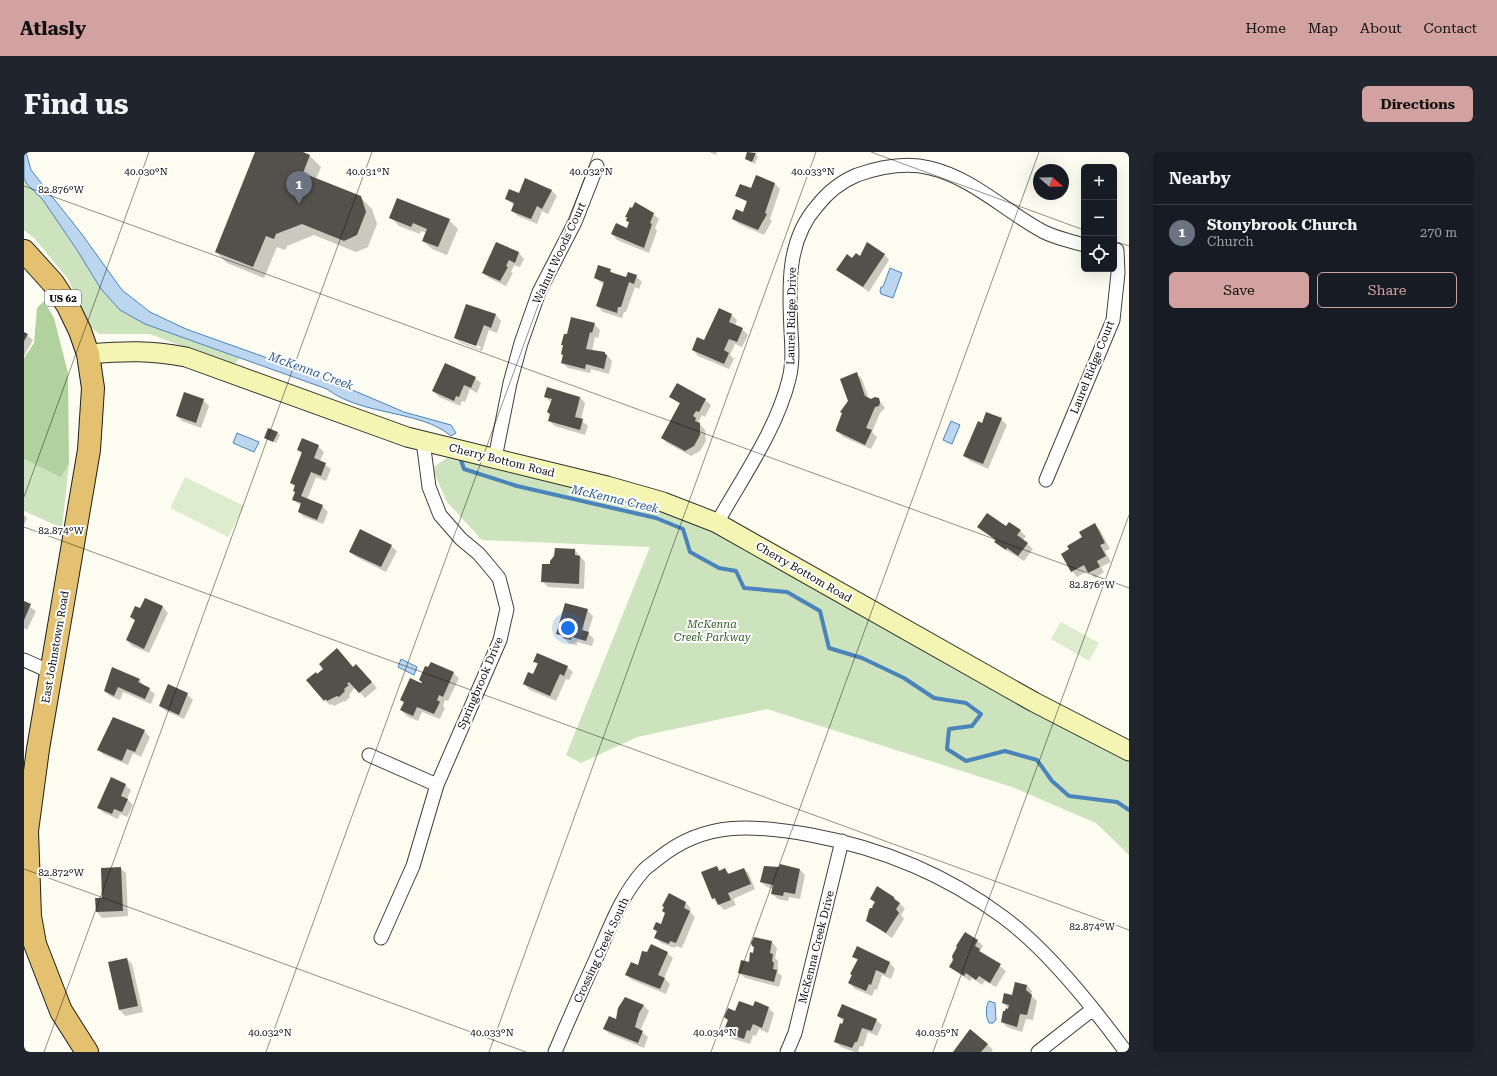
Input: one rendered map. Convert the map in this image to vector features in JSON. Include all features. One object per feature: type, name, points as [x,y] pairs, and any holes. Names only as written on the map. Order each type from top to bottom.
[{"type":"highway","name":"East Johnstown Road","points":[[24,251],[53,283],[68,306],[80,331],[88,354],[92,388],[89,450],[38,749],[27,831],[30,944],[61,1011],[87,1052]]},
{"type":"main road","name":"Cherry Bottom Road","points":[[88,354],[128,350],[157,351],[186,357],[358,420],[432,443],[663,502],[717,523],[1034,702],[1129,751]]},
{"type":"street","name":"Laurel Ridge Drive","points":[[717,523],[766,437],[784,397],[790,378],[792,359],[789,286],[795,245],[802,227],[812,211],[837,185],[849,178],[878,169],[912,165],[928,167],[949,174],[971,186],[1045,233],[1081,244]]},
{"type":"street","name":"Walnut Woods Court","points":[[495,458],[510,383],[539,292],[575,222],[596,166]]},
{"type":"street","name":"Laurel Ridge Court","points":[[1046,480],[1113,320],[1120,249]]},
{"type":"street","name":"Springbrook Drive","points":[[381,938],[413,866],[437,785],[500,640],[507,609],[499,578],[479,554],[461,539],[440,515],[429,486],[432,443]]},
{"type":"street","points":[[24,660],[51,672]]},
{"type":"street","points":[[369,755],[437,785]]},
{"type":"street","name":"Crossing Creek South","points":[[555,1052],[614,916],[629,890],[644,869],[671,848],[690,838],[718,829],[745,827],[783,830],[842,841],[892,856],[967,892],[1004,918],[1036,946],[1080,993],[1126,1052]]},
{"type":"street","name":"McKenna Creek Drive","points":[[787,1052],[795,1034],[842,841]]},
{"type":"street","points":[[1038,1052],[1093,1009]]},
{"type":"green space","points":[[24,178],[26,183],[43,200],[101,289],[145,324],[240,358],[233,365],[149,334],[99,334],[89,326],[68,279],[35,239],[24,230]]},
{"type":"green space","points":[[44,301],[54,318],[68,373],[69,464],[61,477],[24,459],[24,358],[34,343],[37,308]]},
{"type":"green space","name":"McKenna Creek Parkway","points":[[450,456],[567,483],[671,512],[764,558],[1129,758],[1129,855],[1096,823],[1012,787],[767,709],[637,737],[581,763],[566,755],[650,547],[482,540],[447,502],[432,468]]},
{"type":"green space","points":[[24,459],[61,476],[69,464],[62,528],[24,511]]},
{"type":"green space","points":[[185,477],[244,506],[228,537],[170,508]]},
{"type":"green space","points":[[1061,622],[1099,643],[1089,661],[1051,639]]},
{"type":"water","points":[[24,152],[26,152],[31,170],[81,233],[122,290],[150,312],[186,329],[329,380],[404,412],[451,425],[456,433],[451,436],[424,421],[357,404],[341,398],[327,389],[145,324],[120,310],[101,289],[43,200],[26,183],[24,178]]},
{"type":"water","points":[[890,268],[902,273],[893,298],[881,294],[880,291]]},
{"type":"water","points":[[951,421],[960,425],[952,444],[943,440]]},
{"type":"water","points":[[237,433],[259,442],[254,452],[233,443]]},
{"type":"water","points":[[401,659],[417,667],[414,675],[398,667]]},
{"type":"water","points":[[989,1001],[995,1003],[996,1020],[993,1023],[989,1023],[988,1021],[986,1009]]},
{"type":"building","points":[[255,152],[303,152],[310,155],[303,173],[361,196],[366,212],[357,235],[344,241],[302,224],[276,234],[274,239],[266,236],[253,267],[215,252]]},
{"type":"building","points":[[747,152],[756,153],[752,162],[745,159]]},
{"type":"building","points":[[756,175],[775,183],[765,213],[767,214],[758,230],[732,219],[736,209],[743,212],[747,201],[735,196],[740,184],[751,188]]},
{"type":"building","points":[[525,178],[552,190],[542,209],[537,206],[531,219],[511,211],[514,203],[505,199],[509,189],[519,193]]},
{"type":"building","points":[[397,198],[450,219],[438,247],[422,241],[427,229],[413,223],[411,227],[389,218]]},
{"type":"building","points":[[635,202],[654,213],[644,248],[611,234],[616,223],[627,228],[629,222],[626,221],[627,217],[625,217],[630,207],[632,208]]},
{"type":"building","points":[[496,242],[519,252],[515,263],[509,260],[506,266],[508,267],[500,281],[482,273]]},
{"type":"building","points":[[867,242],[885,254],[863,287],[836,270],[847,254],[852,258],[856,253],[860,256]]},
{"type":"building","points":[[598,265],[611,269],[610,272],[626,277],[628,272],[637,275],[634,284],[629,282],[621,307],[618,307],[617,313],[596,306],[604,282],[594,278]]},
{"type":"building","points":[[466,304],[496,314],[491,328],[484,325],[476,346],[454,338]]},
{"type":"building","points":[[719,308],[732,314],[729,322],[743,328],[737,342],[729,339],[724,350],[729,353],[724,364],[692,350],[697,337],[704,340]]},
{"type":"building","points":[[571,317],[595,323],[592,333],[590,332],[586,349],[605,352],[607,355],[604,369],[586,364],[585,369],[561,363],[563,345],[561,345],[564,334],[567,334]]},
{"type":"building","points":[[24,332],[28,334],[24,341]]},
{"type":"building","points":[[445,363],[476,377],[471,388],[464,385],[459,397],[456,396],[454,401],[432,391]]},
{"type":"building","points":[[857,372],[865,396],[871,399],[875,397],[879,398],[880,402],[879,406],[875,407],[866,428],[872,430],[865,445],[836,431],[842,413],[840,412],[848,401],[840,379]]},
{"type":"building","points":[[677,383],[706,399],[699,412],[696,411],[693,416],[696,418],[695,421],[700,423],[700,435],[694,446],[685,451],[661,438],[680,403],[669,397]]},
{"type":"building","points":[[547,387],[580,397],[575,417],[583,419],[580,430],[548,421],[550,414],[547,412],[552,399],[544,397]]},
{"type":"building","points":[[184,392],[204,399],[196,423],[176,416]]},
{"type":"building","points":[[986,412],[1002,418],[983,464],[963,456],[978,421],[982,423]]},
{"type":"building","points":[[268,428],[278,432],[273,442],[264,438]]},
{"type":"building","points":[[302,438],[319,445],[314,458],[326,463],[321,476],[311,472],[301,496],[323,505],[317,520],[298,512],[301,503],[292,500],[295,492],[293,491],[295,485],[290,483],[302,452],[297,450]]},
{"type":"building","points":[[987,513],[1006,526],[1009,522],[1021,530],[1017,535],[1028,543],[1018,556],[1007,548],[1006,550],[994,542],[996,540],[977,527]]},
{"type":"building","points":[[1095,523],[1105,543],[1100,545],[1106,556],[1097,561],[1100,567],[1088,573],[1084,565],[1071,572],[1061,554],[1069,549],[1067,546],[1082,537],[1079,532]]},
{"type":"building","points":[[360,529],[392,545],[381,567],[349,552]]},
{"type":"building","points":[[555,548],[575,549],[575,555],[580,556],[579,584],[541,582],[542,564],[550,564],[550,561],[554,556]]},
{"type":"building","points":[[145,598],[163,606],[144,649],[126,640],[135,620],[130,617],[135,606],[140,608]]},
{"type":"building","points":[[24,601],[31,604],[24,620]]},
{"type":"building","points":[[565,603],[588,609],[582,630],[589,632],[586,641],[572,637],[571,640],[556,634]]},
{"type":"building","points":[[337,648],[353,667],[356,664],[372,682],[359,693],[349,682],[347,684],[349,685],[344,689],[345,691],[339,697],[337,696],[324,701],[306,680],[316,672],[317,674],[323,669],[319,664]]},
{"type":"building","points":[[537,653],[568,666],[564,676],[560,674],[550,696],[523,684],[528,672],[533,674],[538,663],[533,662]]},
{"type":"building","points":[[431,662],[454,672],[443,697],[439,695],[437,700],[440,702],[434,714],[417,707],[413,716],[400,710],[404,702],[400,700],[410,678],[421,683],[422,682],[419,680],[425,666],[428,667]]},
{"type":"building","points":[[112,667],[140,679],[138,682],[150,688],[145,699],[118,687],[114,696],[104,691]]},
{"type":"building","points":[[168,684],[188,693],[179,715],[159,706]]},
{"type":"building","points":[[113,717],[145,730],[135,752],[127,749],[122,761],[97,750]]},
{"type":"building","points":[[111,777],[126,784],[121,796],[128,799],[122,812],[114,809],[112,814],[97,808]]},
{"type":"building","points":[[780,864],[800,869],[795,894],[784,892],[783,896],[771,894],[773,885],[760,882],[764,866],[779,867]]},
{"type":"building","points":[[717,866],[719,871],[725,868],[728,874],[744,868],[751,884],[728,893],[731,900],[718,905],[715,898],[712,899],[701,872]]},
{"type":"building","points":[[121,867],[123,911],[96,912],[95,898],[102,898],[101,868]]},
{"type":"building","points":[[877,886],[894,897],[894,899],[900,903],[896,909],[899,913],[886,933],[866,921],[869,910],[870,908],[873,908],[872,907],[875,902],[870,899]]},
{"type":"building","points":[[669,893],[686,902],[684,908],[690,911],[676,943],[670,941],[669,944],[654,938],[657,931],[653,929],[656,922],[661,924],[665,913],[662,911],[664,907],[662,906]]},
{"type":"building","points":[[965,932],[978,940],[975,946],[980,949],[979,951],[1001,964],[990,983],[979,976],[976,980],[966,973],[964,976],[949,967],[953,960],[952,956],[957,947],[956,946]]},
{"type":"building","points":[[754,937],[772,941],[770,953],[773,954],[773,969],[777,970],[774,982],[738,973],[741,960],[749,962],[750,952],[753,953],[754,947],[751,943]]},
{"type":"building","points":[[651,944],[668,952],[658,975],[665,978],[660,989],[625,975],[631,962],[638,965],[642,951],[647,952]]},
{"type":"building","points":[[857,946],[890,962],[885,974],[876,970],[871,985],[869,984],[866,991],[848,983],[852,975],[850,974],[858,959],[852,957]]},
{"type":"building","points":[[127,958],[138,1006],[119,1010],[108,962]]},
{"type":"building","points":[[1015,982],[1027,985],[1026,990],[1032,995],[1027,1015],[1020,1014],[1017,1027],[1001,1022],[1003,1011],[1005,1011],[1006,1008],[1008,1009],[1009,1005],[1002,1003],[1004,993],[1012,995]]},
{"type":"building","points":[[625,997],[644,1005],[639,1013],[635,1027],[643,1031],[638,1043],[603,1029],[609,1016],[616,1019],[618,1008]]},
{"type":"building","points":[[739,1001],[753,1006],[755,1001],[769,1007],[762,1028],[753,1024],[750,1031],[747,1030],[744,1039],[723,1032],[728,1020],[724,1017],[728,1008],[735,1011]]},
{"type":"building","points":[[842,1004],[877,1019],[872,1031],[862,1028],[857,1042],[855,1042],[852,1048],[834,1042],[840,1023],[842,1024],[844,1019],[837,1016]]},
{"type":"building","points":[[970,1029],[988,1044],[981,1052],[953,1052]]},
{"type":"waterway","name":"McKenna Creek","points":[[460,457],[464,469],[517,486],[656,518],[683,529],[690,552],[719,568],[736,571],[744,588],[787,592],[820,611],[829,648],[862,658],[904,678],[934,698],[966,703],[981,714],[972,726],[949,729],[947,749],[966,761],[1005,751],[1037,760],[1052,781],[1069,796],[1117,802],[1129,810]]},
{"type":"place","name":"Stonybrook Church","points":[[299,204]]}]
